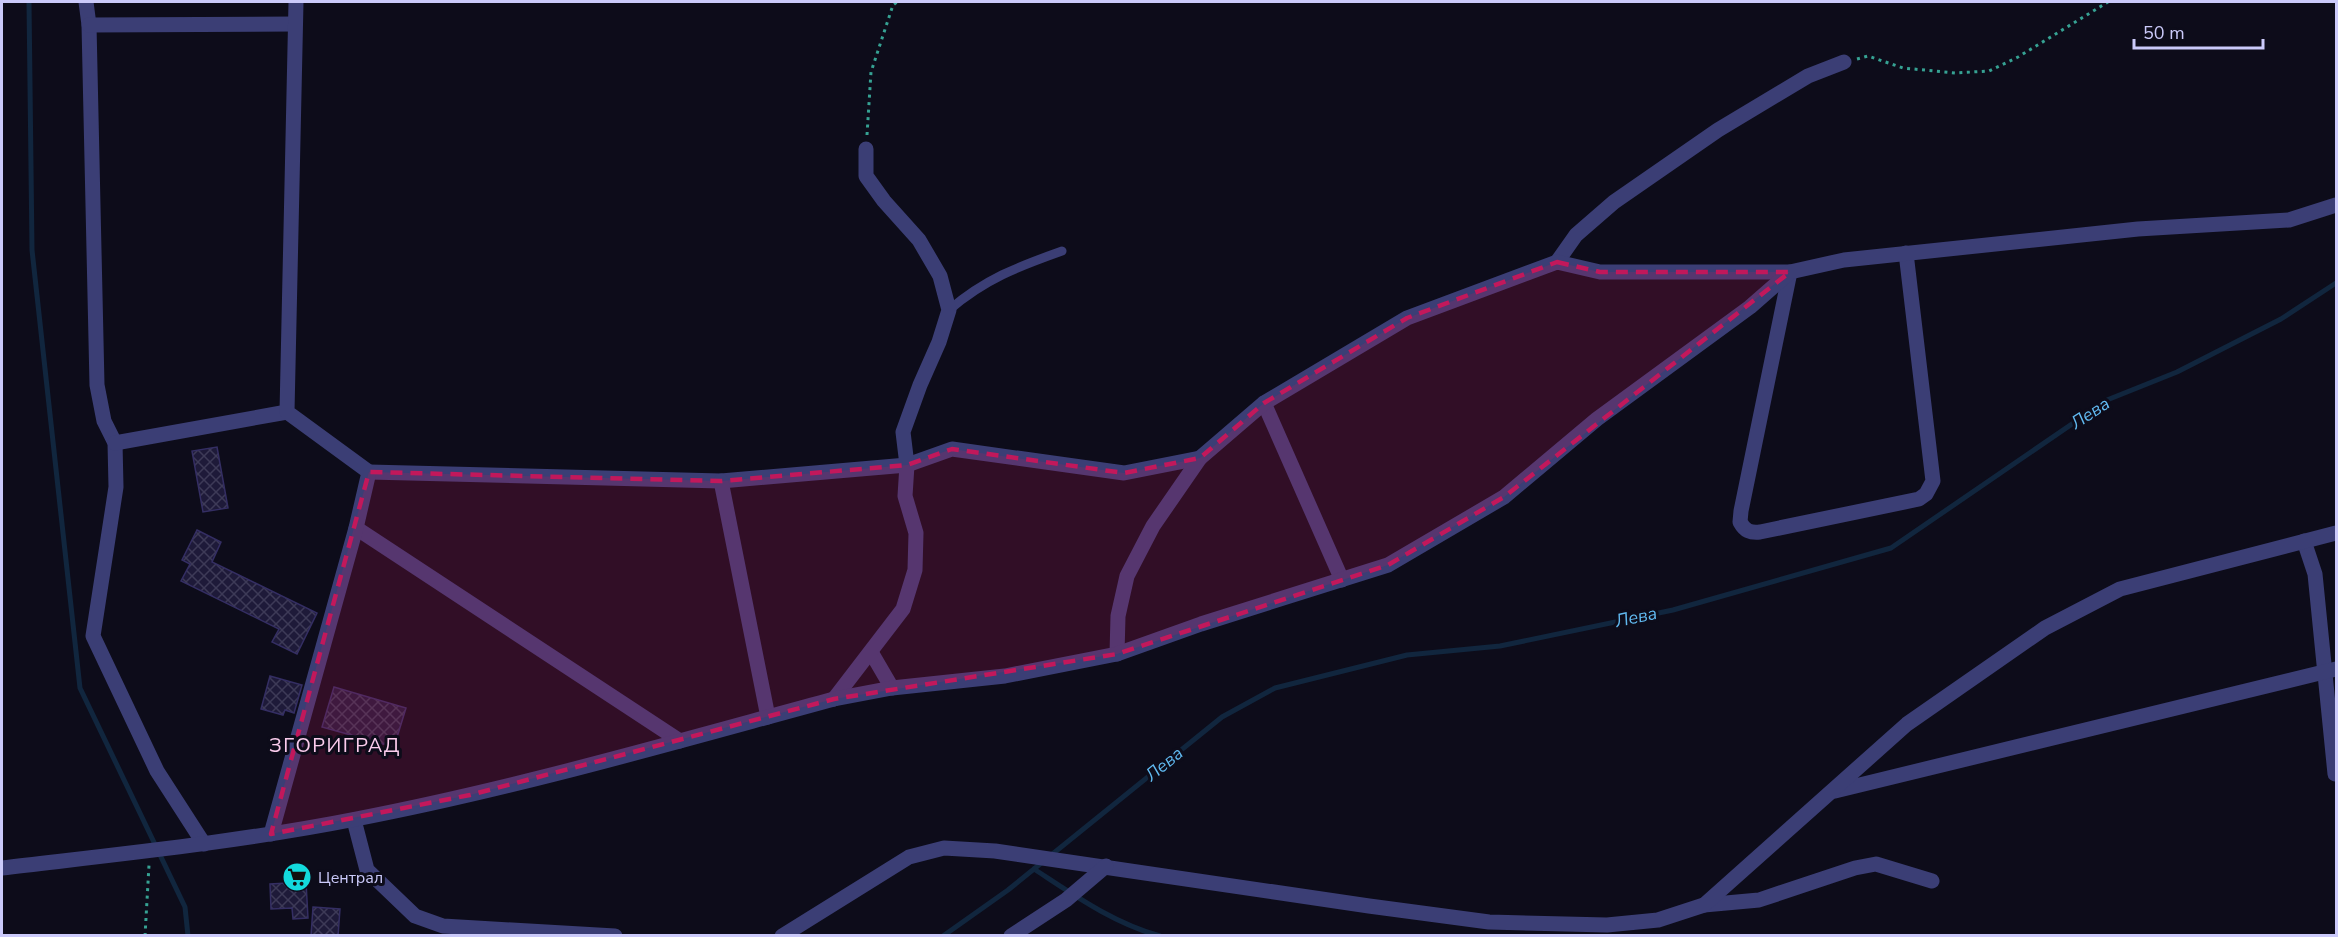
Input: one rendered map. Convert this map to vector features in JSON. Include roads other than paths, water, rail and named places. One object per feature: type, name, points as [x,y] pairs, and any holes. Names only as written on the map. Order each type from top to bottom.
[{"type":"street","points":[[86,2],[89,25],[97,385],[104,421],[115,443],[116,487],[93,636],[157,771],[204,844]]},
{"type":"street","points":[[287,412],[296,2]]},
{"type":"street","points":[[89,25],[295,24]]},
{"type":"street","points":[[1557,262],[1576,235],[1614,202],[1718,130],[1808,76],[1844,62]]},
{"type":"street","points":[[834,699],[903,609],[915,570],[915,533],[904,496],[907,465],[903,432],[939,342],[949,310],[940,276],[919,240],[884,201],[866,176],[866,149]]},
{"type":"street","points":[[1116,654],[1118,616],[1127,576],[1153,526],[1200,458],[1264,403],[1407,318],[1557,262],[1600,272],[1791,272],[1844,260],[1906,253],[2138,229],[2289,220],[2337,205]]},
{"type":"street","points":[[1791,272],[1741,511],[1740,522],[1744,530],[1752,532],[1919,500],[1934,481],[1906,253]]},
{"type":"street","points":[[2,868],[204,844],[354,820],[470,795],[834,699],[892,688],[1005,676],[1116,654],[1201,624],[1388,565],[1503,497],[1597,419],[1750,307],[1791,272]]},
{"type":"street","points":[[1264,403],[1342,580]]},
{"type":"street","points":[[115,443],[287,412],[369,472],[721,481],[907,465],[952,449],[1124,473],[1200,458]]},
{"type":"street","points":[[271,834],[356,528],[369,472]]},
{"type":"street","points":[[721,481],[768,717]]},
{"type":"street","points":[[356,528],[680,741]]},
{"type":"street","points":[[1704,905],[1907,724],[2045,628],[2120,589],[2337,533]]},
{"type":"street","points":[[2304,541],[2315,574],[2331,670],[2335,774]]},
{"type":"street","points":[[871,652],[892,688]]},
{"type":"street","points":[[1832,791],[2331,670]]},
{"type":"street","points":[[354,820],[367,870],[415,916],[443,926],[615,936]]},
{"type":"street","points":[[782,936],[909,857],[944,848],[995,850],[1106,866],[1369,906],[1487,929],[1607,925],[1658,920],[1704,905],[1758,900],[1855,868],[1876,864],[1932,881]]},
{"type":"street","points":[[1011,936],[1066,900],[1106,866]]},
{"type":"lane","points":[[949,310],[973,290],[1020,265],[1062,251]]},
{"type":"waterway","points":[[29,2],[32,250],[80,688],[185,907],[188,936]]},
{"type":"waterway","name":"Лева","points":[[943,936],[1008,890],[1222,717],[1275,688],[1407,655],[1500,646],[1673,610],[1891,548],[2107,400],[2177,372],[2281,319],[2336,283]]},
{"type":"waterway","points":[[1034,869],[1110,916],[1160,936]]},
{"type":"place","name":"Централ","points":[[297,877]]},
{"type":"district","name":"ЗГОРИГРАД","points":[[335,745]]}]
